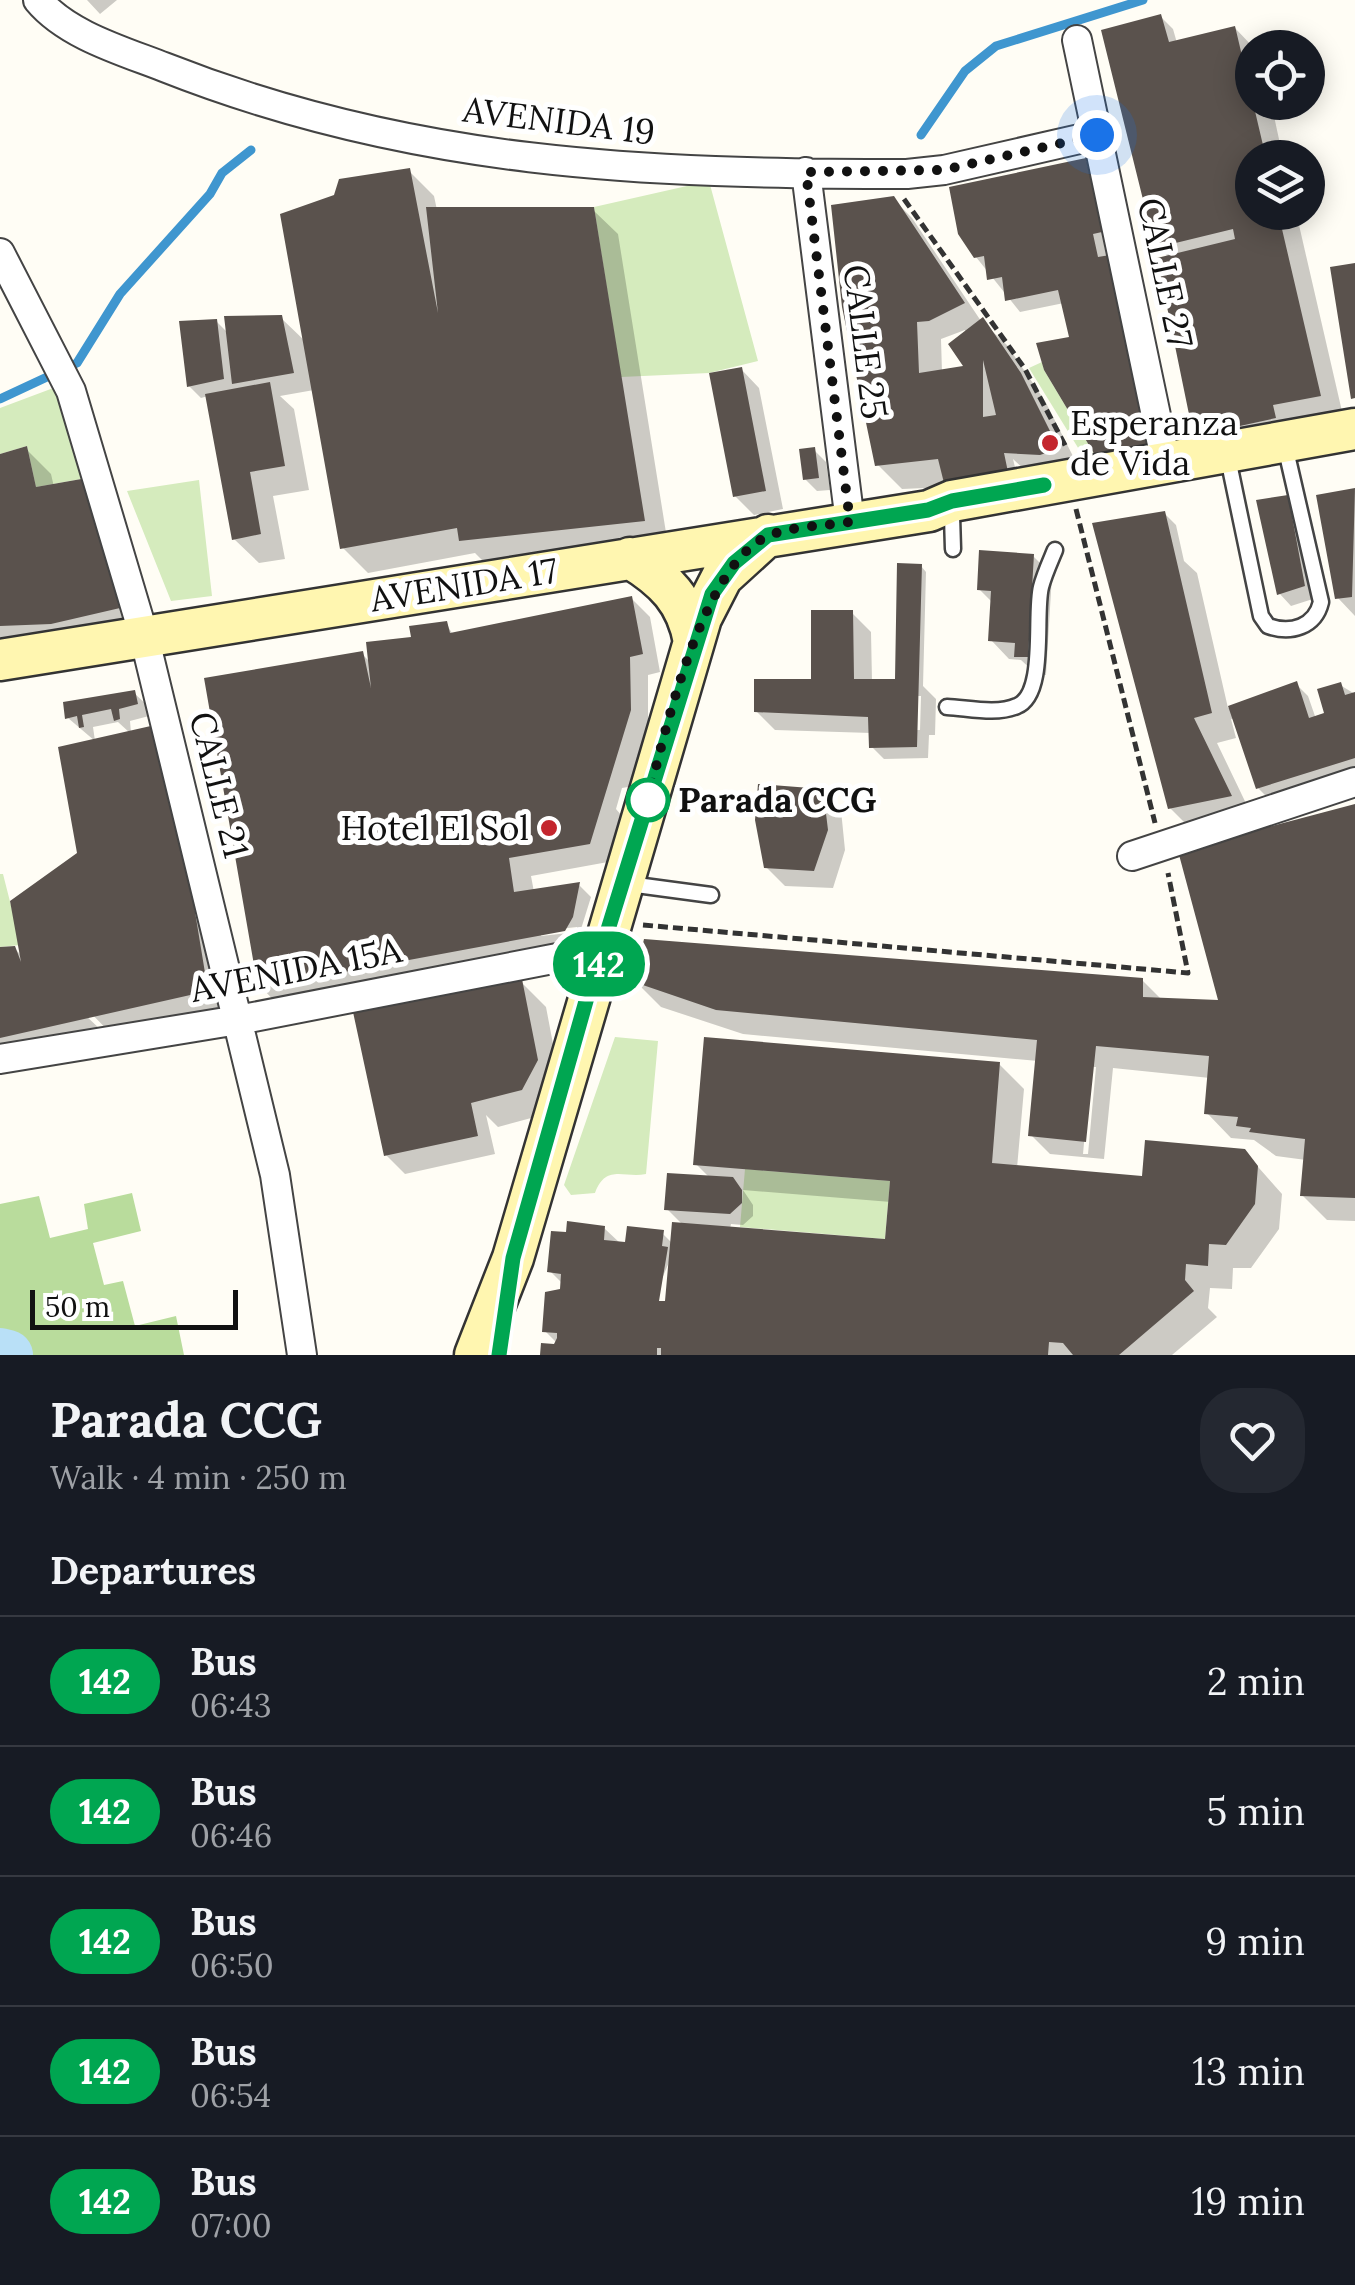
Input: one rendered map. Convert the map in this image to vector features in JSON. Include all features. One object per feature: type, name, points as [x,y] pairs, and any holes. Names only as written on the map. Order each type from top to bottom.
[{"type":"main road","name":"AVENIDA 17","points":[[1070,488],[1166,463],[1355,429]]},
{"type":"main road","name":"AVENIDA 17","points":[[0,660],[850,522],[945,525],[952,501],[1230,468],[1355,448]]},
{"type":"main road","points":[[474,1355],[513,1258],[701,618],[722,577],[768,535]]},
{"type":"main road","points":[[630,558],[668,585],[686,612],[694,642]]},
{"type":"main road","points":[[498,1355],[513,1258]]},
{"type":"street","name":"AVENIDA 19","points":[[38,0],[47,10],[100,42],[244,98],[362,130],[520,159],[651,171],[944,170],[1097,135]]},
{"type":"street","name":"CALLE 27","points":[[1077,40],[1166,463]]},
{"type":"street","name":"CALLE 25","points":[[806,172],[850,522]]},
{"type":"street","name":"CALLE 21","points":[[0,253],[71,390],[144,636],[274,1175],[302,1355]]},
{"type":"street","points":[[1132,856],[1355,782]]},
{"type":"street","name":"AVENIDA 15A","points":[[0,1059],[238,1020],[607,938]]},
{"type":"lane","points":[[1230,468],[1261,616],[1268,626],[1296,628],[1318,614],[1321,602],[1288,459]]},
{"type":"lane","points":[[947,707],[998,710],[1019,706],[1033,686],[1040,588],[1055,550]]},
{"type":"lane","points":[[623,884],[711,895]]},
{"type":"path","points":[[607,938],[648,925],[1188,973],[1161,845],[1070,488],[1076,468],[1025,369],[902,195]]},
{"type":"green space","points":[[709,181],[758,361],[709,373],[621,377],[594,207]]},
{"type":"green space","points":[[1042,362],[1099,462],[1088,464],[1029,368]]},
{"type":"green space","points":[[56,387],[87,478],[36,487],[27,446],[0,454],[0,408]]},
{"type":"green space","points":[[199,480],[212,596],[171,601],[127,491]]},
{"type":"green space","points":[[3,874],[21,945],[0,947]]},
{"type":"green space","points":[[615,1037],[658,1041],[646,1174],[610,1175],[595,1193],[571,1195],[564,1185]]},
{"type":"green space","points":[[745,1169],[890,1181],[885,1239],[740,1227]]},
{"type":"green space","points":[[132,1193],[141,1231],[93,1243],[104,1285],[123,1281],[135,1326],[176,1316],[184,1355],[0,1355],[0,1204],[39,1196],[50,1238],[88,1229],[84,1204]]},
{"type":"building","points":[[1161,14],[1169,42],[1235,26],[1235,120],[1257,120],[1262,140],[1235,140],[1235,230],[1282,230],[1321,396],[1273,405],[1276,418],[1203,434],[1192,429],[1157,258],[1235,239],[1233,229],[1155,248],[1101,30]]},
{"type":"building","points":[[1086,158],[1102,232],[1093,234],[1098,257],[1110,255],[1157,445],[1099,462],[1044,370],[1036,343],[1069,337],[1058,290],[1005,301],[1002,277],[987,280],[984,256],[974,258],[958,234],[949,187]]},
{"type":"building","points":[[410,168],[438,313],[426,207],[594,207],[645,521],[459,541],[457,528],[340,549],[280,214],[334,195],[339,179]]},
{"type":"building","points":[[894,196],[965,303],[929,321],[917,322],[919,373],[963,366],[948,344],[983,317],[1021,373],[1057,445],[1052,451],[1040,455],[1004,453],[1008,472],[944,483],[938,459],[875,466],[842,307],[831,205]],"holes":[[[983,360],[996,415],[983,417]]]},
{"type":"building","points":[[1355,263],[1355,398],[1351,399],[1330,267]]},
{"type":"building","points":[[282,315],[294,373],[232,384],[224,316]]},
{"type":"building","points":[[217,319],[224,379],[187,387],[179,321]]},
{"type":"building","points":[[742,367],[766,491],[733,497],[709,373]]},
{"type":"building","points":[[270,382],[285,466],[250,472],[261,534],[232,540],[205,394]]},
{"type":"building","points":[[27,446],[36,487],[87,478],[133,605],[51,624],[0,626],[0,454]]},
{"type":"building","points":[[815,447],[819,478],[803,480],[799,449]]},
{"type":"building","points":[[1355,488],[1352,597],[1335,599],[1316,495]]},
{"type":"building","points":[[1288,495],[1305,586],[1277,595],[1256,500]]},
{"type":"building","points":[[1165,511],[1212,713],[1194,718],[1232,796],[1168,809],[1092,523]]},
{"type":"building","points":[[979,550],[1034,554],[1028,657],[1014,657],[1015,643],[988,641],[991,591],[977,590]]},
{"type":"building","points":[[897,563],[922,564],[917,747],[869,748],[868,717],[754,712],[754,679],[811,679],[811,610],[853,610],[854,679],[895,679]]},
{"type":"building","points":[[632,596],[643,654],[630,657],[631,710],[590,844],[509,858],[514,892],[580,882],[573,917],[565,931],[258,988],[204,678],[363,651],[371,688],[366,642],[411,637],[409,626],[447,621],[450,633]]},
{"type":"building","points":[[1297,681],[1309,718],[1324,713],[1317,689],[1341,682],[1345,695],[1355,692],[1355,758],[1256,789],[1228,706]]},
{"type":"building","points":[[135,690],[138,704],[119,709],[120,719],[114,721],[111,709],[82,715],[84,727],[79,728],[77,716],[65,719],[63,702]]},
{"type":"building","points":[[164,723],[208,991],[0,1038],[0,947],[15,946],[21,962],[10,901],[77,853],[58,747]]},
{"type":"building","points":[[758,784],[823,789],[828,830],[814,871],[764,868],[755,820]]},
{"type":"building","points":[[1355,804],[1355,1198],[1300,1196],[1305,1139],[1249,1132],[1251,1128],[1236,1126],[1238,1117],[1204,1114],[1209,1056],[1096,1046],[1086,1142],[1028,1136],[1037,1040],[716,1010],[634,982],[644,939],[1143,978],[1143,997],[1218,1000],[1178,851]]},
{"type":"building","points":[[522,979],[538,1060],[522,1090],[471,1103],[478,1136],[384,1156],[353,1012]]},
{"type":"building","points":[[704,1037],[1000,1062],[992,1163],[1142,1176],[1145,1140],[1245,1149],[1258,1166],[1255,1204],[1226,1245],[1209,1244],[1208,1266],[1186,1264],[1185,1280],[1194,1291],[1119,1355],[1073,1355],[1063,1343],[1049,1342],[1048,1355],[661,1355],[661,1348],[657,1348],[657,1355],[540,1355],[541,1343],[554,1344],[557,1338],[557,1333],[542,1332],[545,1292],[560,1289],[561,1274],[547,1272],[551,1231],[566,1232],[567,1221],[605,1226],[604,1240],[625,1242],[627,1226],[664,1230],[662,1246],[668,1247],[659,1301],[665,1301],[672,1222],[885,1239],[890,1181],[693,1165]]},
{"type":"building","points":[[667,1173],[733,1177],[742,1190],[742,1203],[730,1214],[664,1210]]},
{"type":"waterway","points":[[921,135],[965,71],[996,46],[1143,0]]},
{"type":"waterway","points":[[0,399],[77,363],[120,294],[210,194],[222,173],[251,150]]},
{"type":"waterway","points":[[0,1353],[8,1355]]},
{"type":"bus line","name":"142","points":[[499,1355],[513,1258],[588,994],[701,618],[722,577],[768,535],[928,510],[952,501],[1044,485]]},
{"type":"place","name":"Esperanza de Vida","points":[[1050,443]]},
{"type":"place","name":"Parada CCG","points":[[648,800]]},
{"type":"place","name":"Hotel El Sol","points":[[549,828]]},
{"type":"route","points":[[648,800],[701,618],[722,577],[768,535],[850,522],[806,172],[907,174],[944,170],[1097,135]]}]
